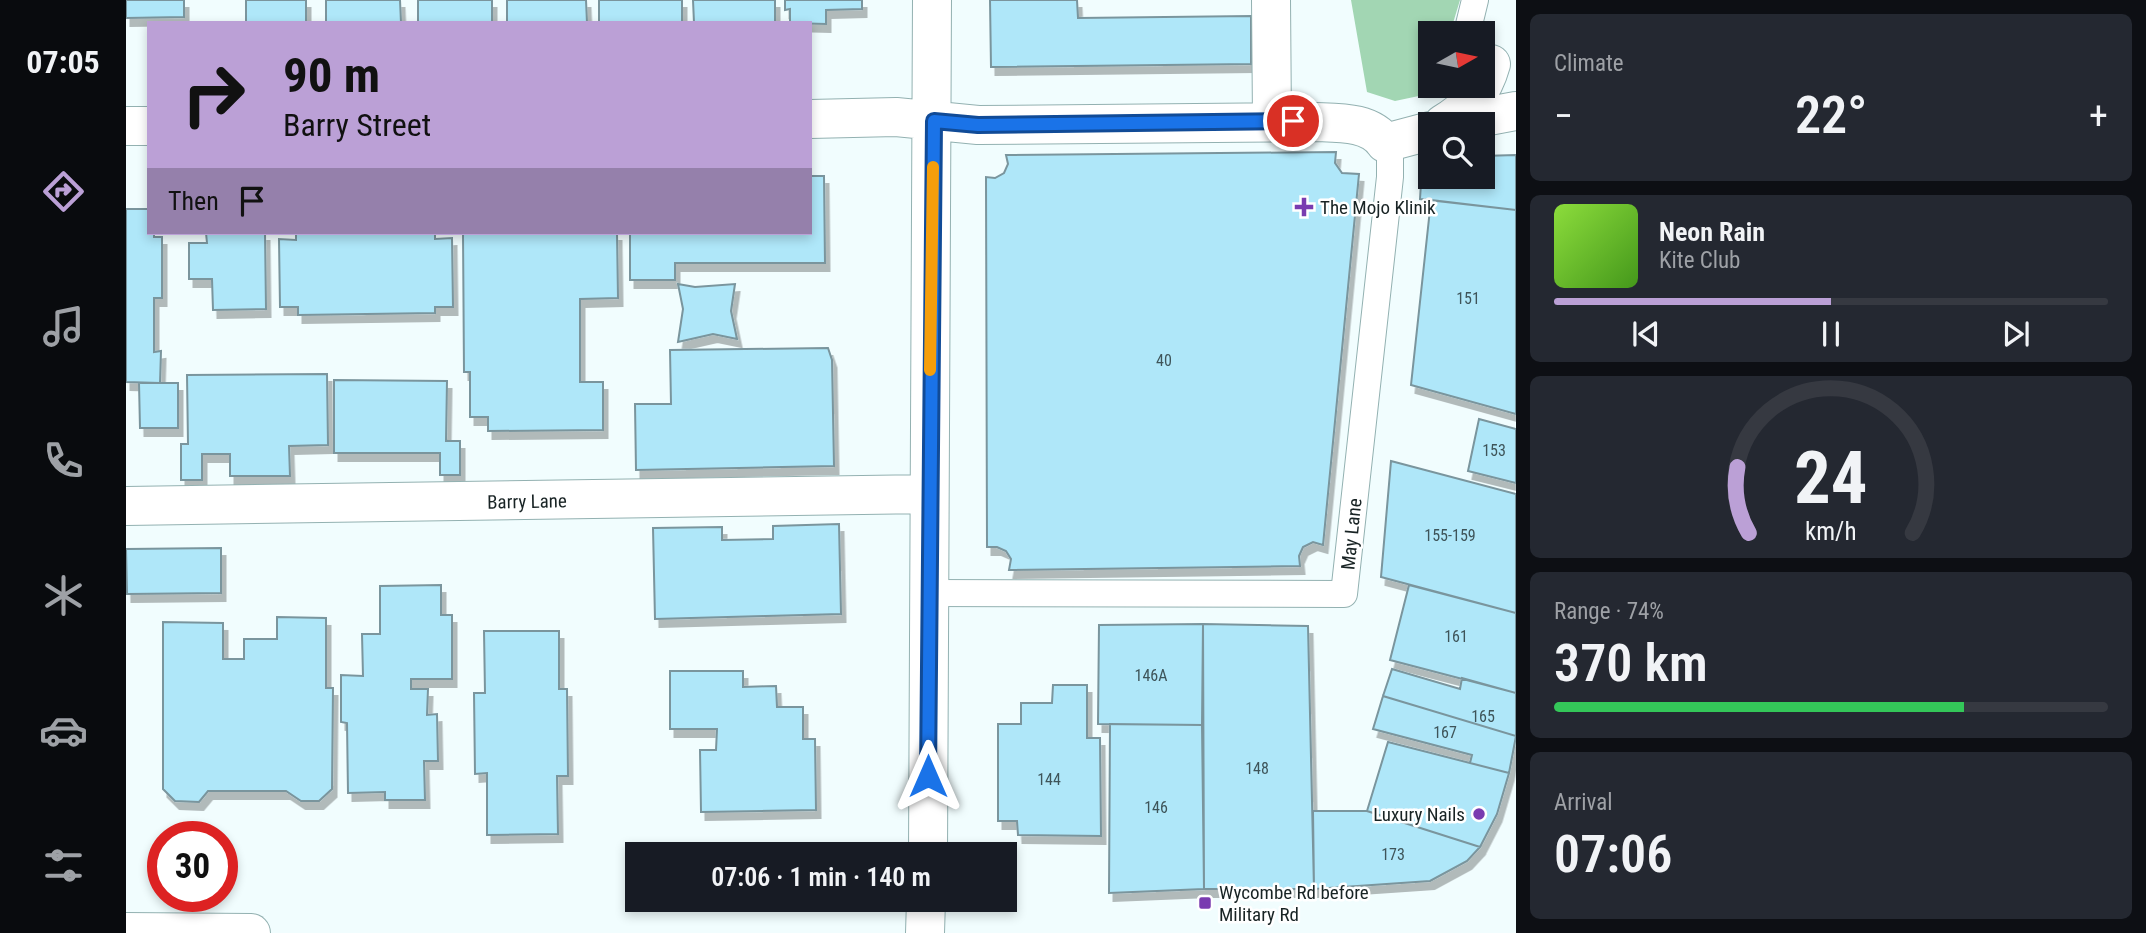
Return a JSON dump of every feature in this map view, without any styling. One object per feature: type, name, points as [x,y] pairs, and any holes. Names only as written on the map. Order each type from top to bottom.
[{"type":"street","points":[[928,842],[927,593],[934,121],[932,0]]},
{"type":"street","points":[[1271,0],[1272,121]]},
{"type":"street","points":[[1461,112],[1476,98]]},
{"type":"street","points":[[1495,115],[1516,111]]},
{"type":"street","points":[[812,119],[896,117],[978,125],[1272,121],[1356,125],[1371,130],[1385,143],[1418,134]]},
{"type":"street","points":[[126,126],[147,126]]},
{"type":"street","name":"Barry Lane","points":[[126,506],[929,494]]},
{"type":"street","points":[[925,933],[926,912]]},
{"type":"street","points":[[126,932],[251,933]]},
{"type":"lane","points":[[1470,21],[1475,0]]},
{"type":"lane","name":"May Lane","points":[[927,593],[1344,594],[1390,177],[1390,157],[1385,143]]},
{"type":"green space","points":[[1351,0],[1460,0],[1454,21],[1418,21],[1418,96],[1395,101],[1367,92]]},
{"type":"building","points":[[126,0],[184,0],[184,17],[126,18]]},
{"type":"building","points":[[246,0],[306,0],[306,21],[246,21]]},
{"type":"building","points":[[326,0],[400,0],[401,21],[326,21]]},
{"type":"building","points":[[418,0],[492,0],[492,21],[418,21]]},
{"type":"building","points":[[507,0],[586,0],[587,21],[507,21]]},
{"type":"building","points":[[599,0],[682,0],[682,21],[599,21]]},
{"type":"building","points":[[693,0],[775,0],[775,21],[694,21]]},
{"type":"building","points":[[785,0],[862,0],[862,9],[826,10],[826,24],[790,21],[790,9],[785,10]]},
{"type":"building","points":[[990,0],[1077,0],[1078,18],[1251,16],[1251,64],[991,67]]},
{"type":"building","points":[[1336,152],[1335,163],[1342,173],[1359,174],[1323,545],[1313,542],[1303,547],[1299,556],[1300,566],[1009,570],[1011,559],[1006,551],[987,547],[986,177],[995,178],[1004,173],[1008,164],[1006,155]]},
{"type":"building","points":[[1516,155],[1516,210],[1420,199],[1421,189],[1495,189],[1495,156]]},
{"type":"building","points":[[812,176],[824,176],[825,263],[675,263],[675,280],[630,280],[630,235],[812,235]]},
{"type":"building","points":[[1431,200],[1516,210],[1516,414],[1411,385]]},
{"type":"building","points":[[126,209],[147,209],[147,235],[162,237],[162,298],[154,298],[154,352],[161,351],[160,383],[126,382]]},
{"type":"building","points":[[206,235],[265,235],[266,309],[213,310],[212,279],[189,279],[189,243],[207,243]]},
{"type":"building","points":[[296,235],[435,235],[435,239],[452,238],[453,307],[435,307],[435,313],[298,315],[298,307],[280,307],[279,239],[296,240]]},
{"type":"building","points":[[463,235],[617,235],[618,298],[580,299],[580,382],[603,382],[603,430],[488,431],[488,417],[470,417],[470,372],[464,372]]},
{"type":"building","points":[[678,284],[695,287],[735,284],[731,311],[737,339],[713,334],[678,342],[683,309]]},
{"type":"building","points":[[828,348],[832,360],[834,466],[636,470],[635,404],[671,404],[670,350]]},
{"type":"building","points":[[327,374],[328,445],[289,446],[290,476],[230,476],[230,454],[202,454],[202,480],[181,480],[181,444],[188,444],[187,375]]},
{"type":"building","points":[[334,380],[447,381],[446,441],[460,441],[460,475],[440,475],[440,453],[334,453]]},
{"type":"building","points":[[139,383],[178,383],[178,428],[140,428]]},
{"type":"building","points":[[1479,419],[1516,429],[1516,483],[1468,471]]},
{"type":"building","points":[[1391,461],[1516,494],[1516,613],[1381,577]]},
{"type":"building","points":[[839,524],[841,614],[655,619],[653,528],[722,527],[722,540],[773,539],[773,526]]},
{"type":"building","points":[[221,548],[221,593],[127,594],[126,549]]},
{"type":"building","points":[[441,585],[441,615],[452,615],[452,679],[411,679],[411,689],[428,689],[427,715],[437,714],[438,761],[424,761],[425,800],[385,800],[385,792],[348,793],[347,723],[341,722],[341,675],[363,676],[362,634],[380,634],[380,586]]},
{"type":"building","points":[[1409,585],[1516,613],[1516,693],[1390,660]]},
{"type":"building","points":[[277,617],[326,618],[326,688],[333,688],[332,789],[319,801],[301,801],[286,791],[208,791],[199,802],[175,801],[163,789],[163,622],[223,623],[223,659],[244,659],[244,639],[277,639]]},
{"type":"building","points":[[1203,624],[1202,725],[1098,724],[1099,625]]},
{"type":"building","points":[[1203,624],[1308,626],[1314,889],[1204,889]]},
{"type":"building","points":[[484,631],[559,631],[559,689],[567,689],[568,776],[557,776],[558,834],[487,835],[487,773],[475,774],[474,693],[485,693]]},
{"type":"building","points":[[1392,669],[1460,689],[1462,678],[1516,693],[1516,736],[1383,696]]},
{"type":"building","points":[[670,671],[743,671],[743,687],[776,686],[777,707],[803,707],[803,739],[815,739],[816,810],[701,812],[700,750],[716,750],[717,729],[670,729]]},
{"type":"building","points":[[1053,685],[1087,685],[1087,738],[1100,738],[1101,836],[1018,835],[1017,821],[998,821],[998,724],[1021,724],[1021,703],[1052,703]]},
{"type":"building","points":[[1383,696],[1516,736],[1509,773],[1470,763],[1472,755],[1373,729]]},
{"type":"building","points":[[1110,724],[1202,725],[1204,889],[1109,893]]},
{"type":"building","points":[[1388,742],[1509,773],[1497,814],[1480,847],[1367,811]]},
{"type":"building","points":[[1313,811],[1367,811],[1480,847],[1467,861],[1430,881],[1314,889]]},
{"type":"slow traffic","points":[[930,370],[933,167]]},
{"type":"place","name":"The Mojo Klinik","points":[[1304,207]]},
{"type":"place","name":"Luxury Nails","points":[[1479,814]]},
{"type":"place","name":"Wycombe Rd before Military Rd","points":[[1205,903]]},
{"type":"route","points":[[928,776],[927,593],[934,121],[978,125],[1293,121]]}]
